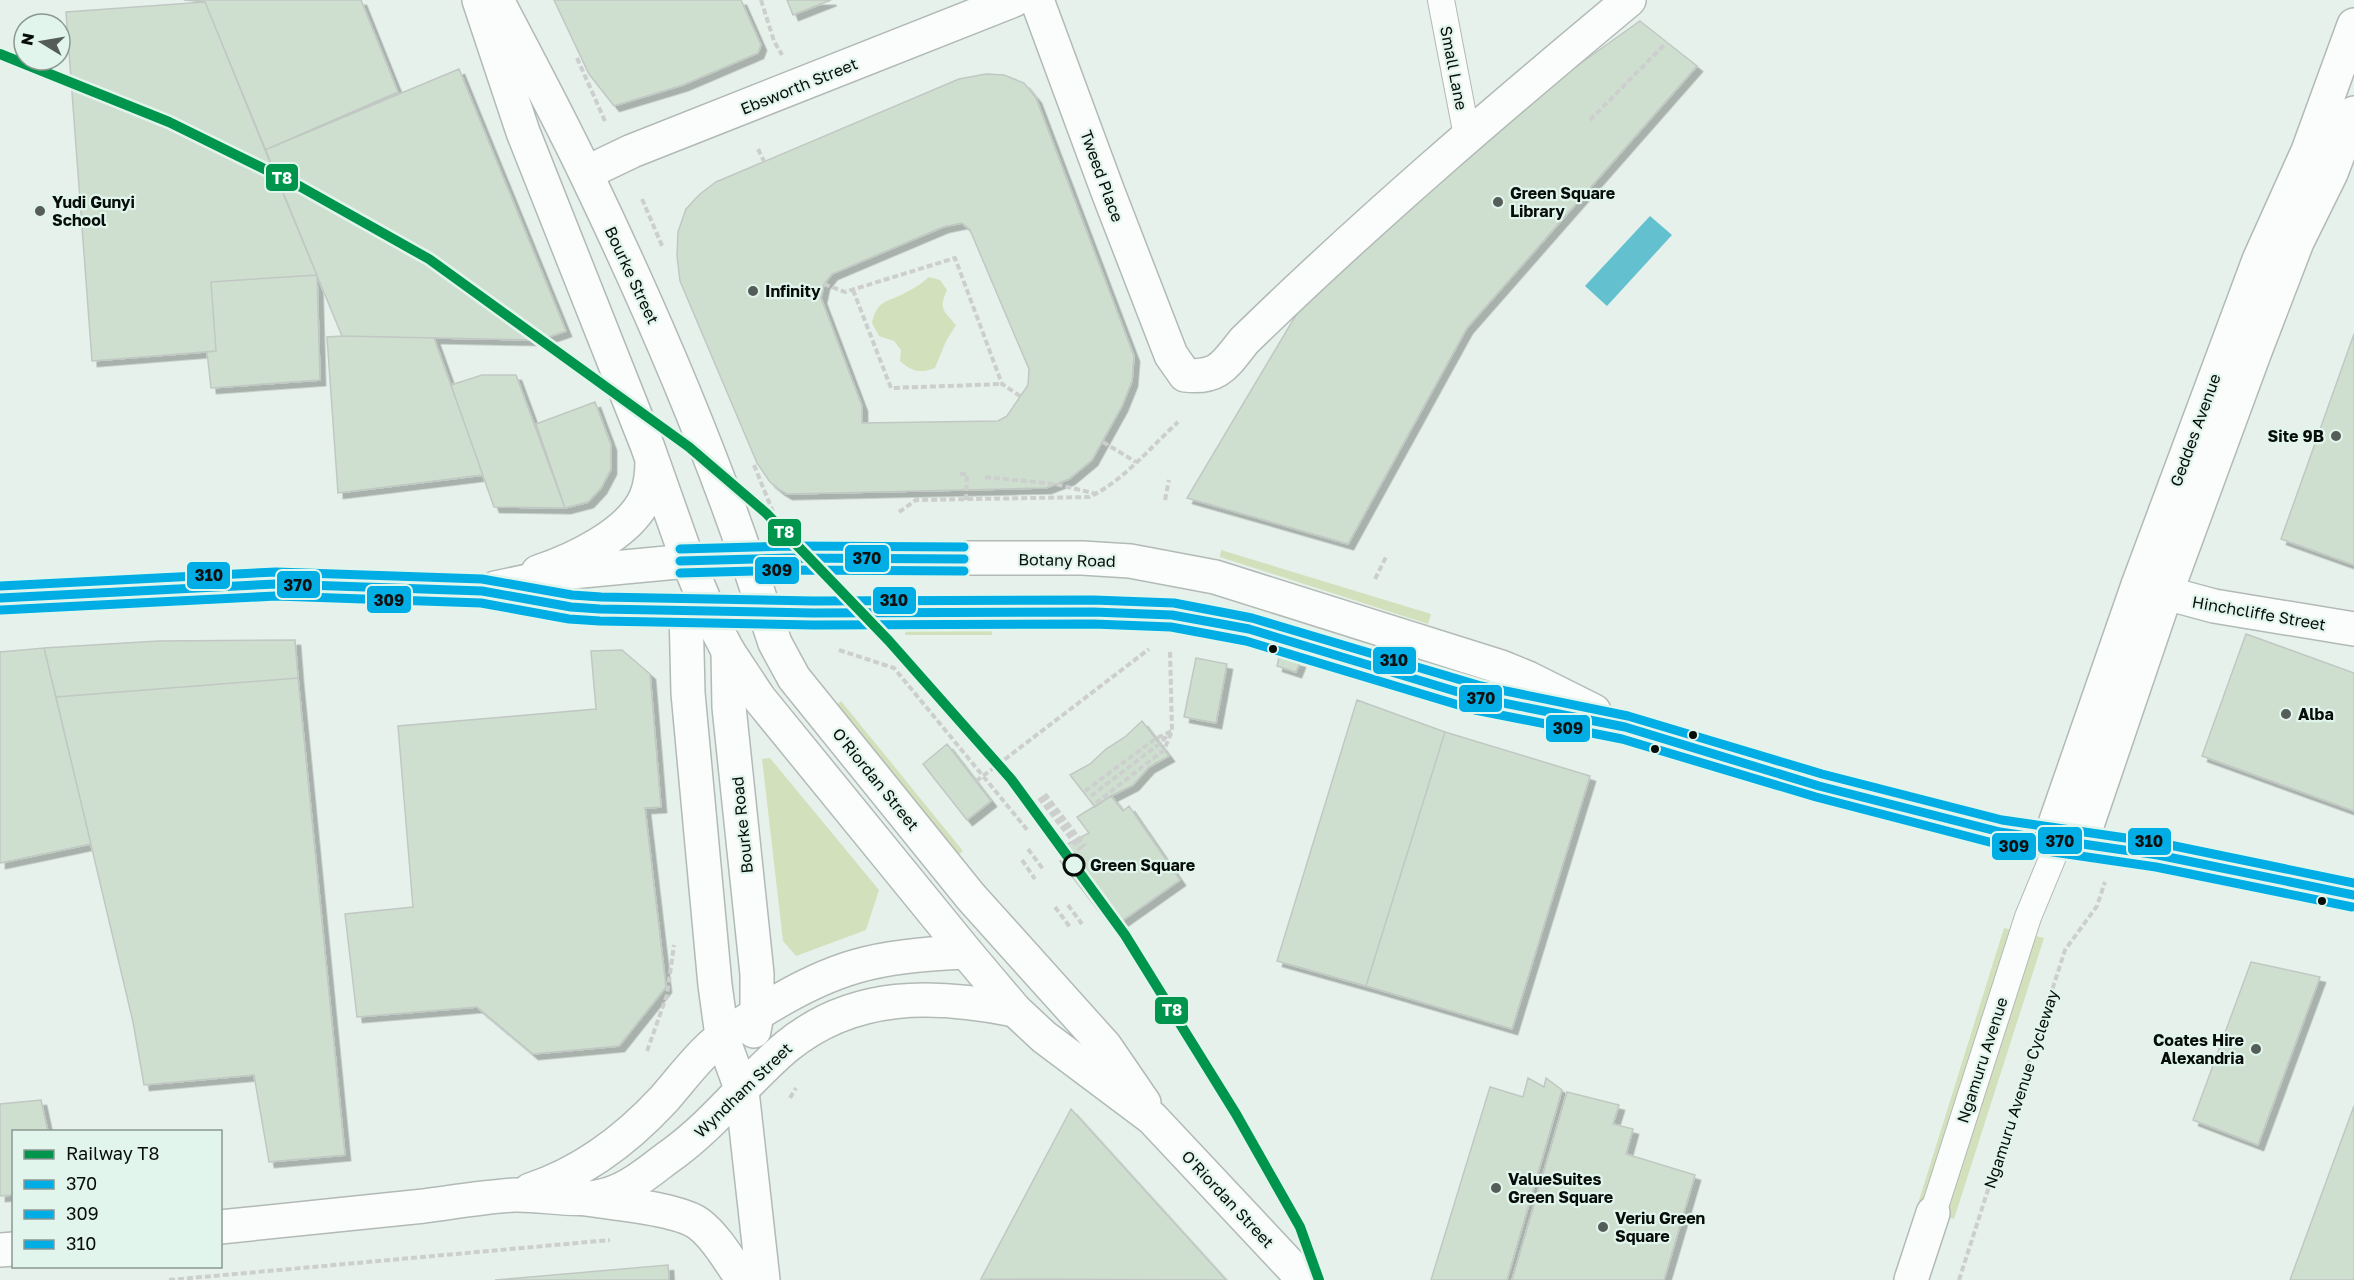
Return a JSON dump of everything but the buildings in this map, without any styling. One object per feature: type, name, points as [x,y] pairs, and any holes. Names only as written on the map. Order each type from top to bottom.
[{"type":"main road","points":[[479,0],[523,132],[652,460],[688,561]]},
{"type":"main road","name":"Bourke Street","points":[[497,0],[586,173],[686,397],[724,491],[747,559]]},
{"type":"main road","name":"Ebsworth Street","points":[[586,173],[632,151],[1014,0]]},
{"type":"main road","name":"Tweed Place","points":[[1037,0],[1169,351],[1185,375],[1204,376],[1219,370],[1244,341],[1333,255],[1467,136]]},
{"type":"main road","points":[[1467,136],[1629,0]]},
{"type":"main road","name":"Geddes Avenue","points":[[2063,842],[2142,575],[2259,260],[2308,151],[2354,25]]},
{"type":"main road","name":"Geddes Avenue","points":[[2063,842],[2166,593],[2297,242],[2331,173],[2354,113]]},
{"type":"main road","points":[[482,591],[566,561],[614,533],[638,511],[645,498],[652,476],[652,460]]},
{"type":"main road","name":"Botany Road","points":[[482,591],[564,573],[688,561],[1082,558],[1130,561],[1181,569],[1245,586],[1501,667],[1528,678],[1625,727]]},
{"type":"main road","name":"O'Riordan Street","points":[[747,559],[723,611],[782,657],[805,692],[971,897],[1115,1059],[1152,1118]]},
{"type":"main road","name":"Bourke Road","points":[[688,561],[723,611],[728,651],[729,706],[755,950],[758,1014],[742,1091]]},
{"type":"main road","name":"Botany Road","points":[[0,598],[276,584],[482,591],[572,607],[723,611],[1082,612],[1172,615],[1249,629],[1478,698],[1625,727],[1879,802],[2000,832],[2158,855],[2354,895]]},
{"type":"main road","name":"Hinchcliffe Street","points":[[2166,593],[2214,606],[2354,629]]},
{"type":"main road","name":"Bourke Road","points":[[723,611],[688,693],[715,985],[722,1036],[742,1091],[763,1280]]},
{"type":"main road","name":"O'Riordan Street","points":[[728,651],[783,729],[1016,1010],[1066,1054],[1152,1118],[1304,1280]]},
{"type":"main road","name":"O'Riordan Street","points":[[966,952],[979,952],[1010,959],[1023,964],[1042,978]]},
{"type":"main road","name":"Wyndham Street","points":[[514,1195],[571,1174],[607,1150],[648,1115],[722,1036],[799,988],[852,966],[917,954],[966,952]]},
{"type":"main road","name":"Wyndham Street","points":[[222,1227],[514,1195],[579,1198],[605,1196],[629,1185],[691,1139],[785,1047],[829,1020],[862,1007],[886,1001],[914,999],[954,1000],[1016,1010]]},
{"type":"main road","points":[[579,1198],[671,1214],[693,1221],[704,1229],[743,1280]]},
{"type":"main road","name":"Ngamuru Avenue","points":[[1911,1280],[1933,1213]]},
{"type":"street","name":"Small Lane","points":[[1441,0],[1467,136]]},
{"type":"street","name":"Ngamuru Avenue","points":[[1933,1213],[2028,917],[2063,842]]},
{"type":"path","points":[[761,0],[774,41]]},
{"type":"path","points":[[1590,120],[1667,42]]},
{"type":"path","points":[[577,58],[606,121]]},
{"type":"path","points":[[758,149],[765,161]]},
{"type":"path","points":[[824,284],[845,292],[956,258],[1002,384]]},
{"type":"path","points":[[853,290],[891,388],[1002,384],[1020,396]]},
{"type":"path","points":[[899,512],[916,500],[1089,497],[1097,494],[1136,462],[1178,422]]},
{"type":"path","points":[[1103,442],[1136,462]]},
{"type":"path","points":[[960,474],[967,474],[966,500]]},
{"type":"path","points":[[986,477],[1055,484],[1097,494]]},
{"type":"path","points":[[1165,500],[1169,480]]},
{"type":"path","points":[[1375,579],[1386,557]]},
{"type":"path","points":[[976,781],[1156,644]]},
{"type":"path","points":[[1096,803],[1164,750],[1172,731],[1169,645]]},
{"type":"path","points":[[831,647],[894,668],[1029,832]]},
{"type":"path","points":[[1085,791],[1155,739],[1172,731]]},
{"type":"path","points":[[1091,796],[1159,744],[1172,731]]},
{"type":"path","points":[[1042,796],[1083,848]]},
{"type":"path","points":[[1028,849],[1043,869]]},
{"type":"path","points":[[1022,860],[1035,879]]},
{"type":"path","points":[[1068,905],[1082,924]]},
{"type":"path","name":"Ngamuru Avenue Cycleway","points":[[1959,1280],[2065,951],[2097,906]]},
{"type":"path","points":[[1055,908],[1070,927]]},
{"type":"path","points":[[790,1098],[800,1083]]},
{"type":"path","points":[[169,1280],[618,1239]]},
{"type":"green space","points":[[929,277],[940,280],[947,290],[943,306],[956,325],[946,341],[935,368],[920,371],[900,361],[901,350],[894,341],[879,336],[872,323],[876,311],[882,304],[912,289]]},
{"type":"green space","points":[[1221,550],[1431,614],[1428,624],[1220,557]]},
{"type":"green space","points":[[991,627],[992,635],[905,635],[906,628]]},
{"type":"green space","points":[[841,701],[963,851],[958,855],[836,706]]},
{"type":"green space","points":[[770,758],[879,890],[866,930],[796,956],[783,941],[762,759]]},
{"type":"green space","points":[[2004,928],[2044,938],[1954,1219],[1917,1207]]},
{"type":"water","points":[[1650,216],[1672,235],[1607,306],[1585,286]]},
{"type":"rail line","name":"T8","points":[[0,54],[169,122],[301,187],[429,259],[689,447],[766,513],[889,641],[1011,779],[1125,935],[1236,1114],[1300,1227],[1319,1280]]},
{"type":"transit line","name":"310","points":[[680,549],[790,546],[964,547]]},
{"type":"transit line","name":"370","points":[[680,561],[790,558],[964,559]]},
{"type":"transit line","name":"309","points":[[680,573],[790,570],[964,571]]},
{"type":"transit line","name":"310","points":[[0,586],[276,572],[482,579],[572,595],[601,597],[813,601],[1093,600],[1174,603],[1252,618],[1481,686],[1628,716],[1822,774],[2002,820],[2160,843],[2354,883]]},
{"type":"transit line","name":"370","points":[[0,598],[276,584],[482,591],[571,607],[600,609],[813,613],[1093,612],[1172,615],[1249,629],[1478,698],[1625,727],[1819,786],[2000,832],[2158,855],[2354,895]]},
{"type":"transit line","name":"309","points":[[1,610],[276,596],[481,603],[569,619],[600,621],[813,625],[1093,624],[1171,627],[1246,641],[1475,710],[1622,739],[1816,797],[1997,844],[2156,867],[2352,907]]},
{"type":"place","name":"Green Square Library","points":[[1498,202]]},
{"type":"place","name":"Yudi Gunyi School","points":[[40,211]]},
{"type":"place","name":"Infinity","points":[[753,291]]},
{"type":"place","name":"Site 9B","points":[[2336,436]]},
{"type":"place","name":"Alba","points":[[2286,714]]},
{"type":"place","name":"Green Square","points":[[1074,865]]},
{"type":"place","name":"Coates Hire Alexandria","points":[[2256,1049]]},
{"type":"place","name":"ValueSuites Green Square","points":[[1496,1188]]},
{"type":"place","name":"Veriu Green Square","points":[[1603,1227]]}]
